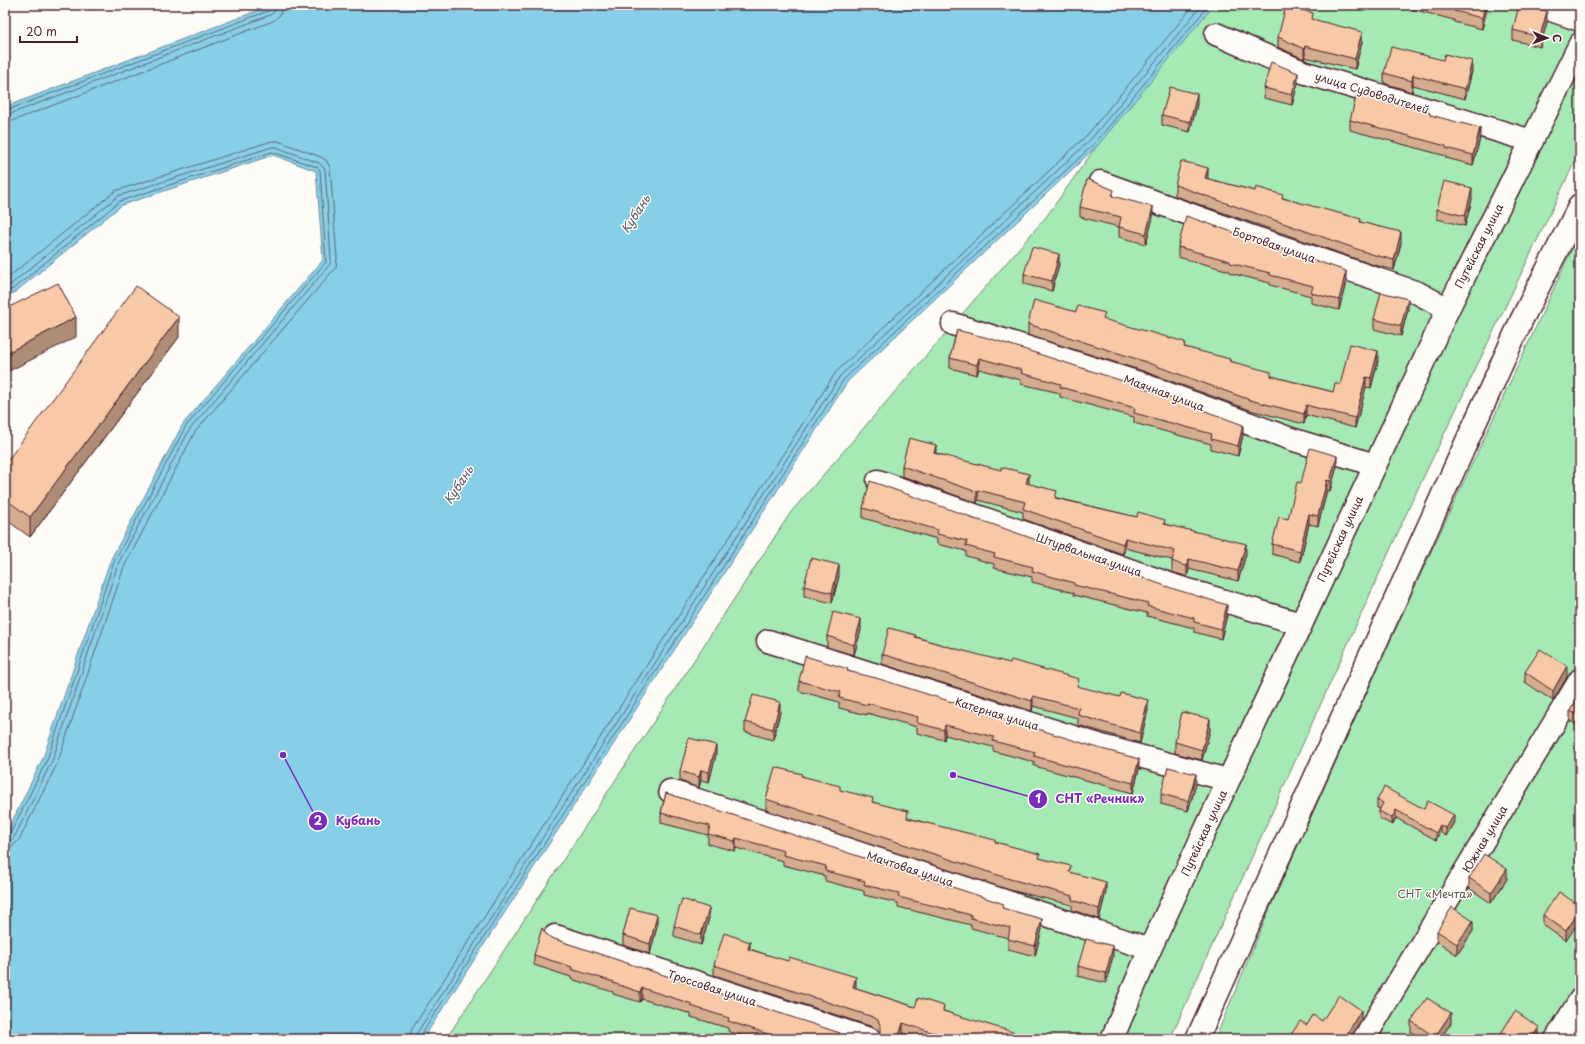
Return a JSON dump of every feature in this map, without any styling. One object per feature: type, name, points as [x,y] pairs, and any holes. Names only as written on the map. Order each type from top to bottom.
[{"type":"street","points":[[1537,5],[1580,20]]},
{"type":"street","name":"улица Судоводителей","points":[[1216,34],[1303,72],[1532,141]]},
{"type":"street","name":"Путейская улица","points":[[1112,1039],[1150,949],[1448,309],[1580,44]]},
{"type":"street","name":"Бортовая улица","points":[[1100,182],[1247,236],[1418,293],[1448,309]]},
{"type":"street","points":[[1197,1039],[1522,319],[1580,205]]},
{"type":"street","name":"Маячная улица","points":[[953,324],[1138,383],[1291,439],[1375,466]]},
{"type":"street","name":"Штурвальная улица","points":[[878,481],[1178,587],[1301,624]]},
{"type":"street","name":"Катерная улица","points":[[768,641],[1102,746],[1228,780]]},
{"type":"street","name":"Южная улица","points":[[1364,1039],[1580,680]]},
{"type":"street","name":"Мачтовая улица","points":[[670,791],[1150,949]]},
{"type":"street","name":"Троссовая улица","points":[[555,936],[869,1039]]},
{"type":"street","points":[[1556,1039],[1580,1000]]},
{"type":"green space","points":[[1197,5],[1580,5],[1580,151],[1413,499],[1170,1039],[446,1039],[791,512],[1046,217]]},
{"type":"green space","name":"СНТ «Мечта»","points":[[1580,232],[1580,1039],[1215,1039],[1273,901],[1411,595]]},
{"type":"water","points":[[272,5],[1214,5],[1098,145],[848,381],[423,1039],[5,1039],[5,836],[43,758],[110,561],[183,424],[323,260],[316,171],[273,155],[122,205],[14,293],[5,296],[5,107]]},
{"type":"building","points":[[1436,5],[1485,5],[1482,18]]},
{"type":"building","points":[[1519,5],[1526,5],[1547,11],[1540,37],[1513,30]]},
{"type":"building","points":[[1286,6],[1313,13],[1312,19],[1362,32],[1355,59],[1305,46],[1304,49],[1278,37]]},
{"type":"building","points":[[1391,47],[1443,60],[1445,54],[1472,61],[1465,89],[1413,75],[1412,81],[1384,73]]},
{"type":"building","points":[[1271,62],[1298,73],[1292,95],[1264,88]]},
{"type":"building","points":[[1170,87],[1197,94],[1190,122],[1162,115]]},
{"type":"building","points":[[1357,93],[1480,128],[1473,155],[1446,148],[1446,146],[1350,120]]},
{"type":"building","points":[[1181,161],[1208,168],[1205,178],[1255,191],[1256,187],[1283,195],[1282,198],[1361,219],[1360,222],[1401,232],[1394,260],[1371,254],[1175,185]]},
{"type":"building","points":[[1087,179],[1114,190],[1112,196],[1153,207],[1146,234],[1119,227],[1121,217],[1080,207]]},
{"type":"building","points":[[1444,181],[1472,188],[1465,216],[1437,209]]},
{"type":"building","points":[[1186,216],[1346,271],[1339,300],[1311,293],[1313,286],[1270,275],[1270,273],[1230,263],[1230,261],[1178,247]]},
{"type":"building","points":[[1032,247],[1059,254],[1052,281],[1024,274]]},
{"type":"building","points":[[58,283],[76,317],[5,354],[5,309]]},
{"type":"building","points":[[136,286],[179,317],[30,517],[5,499],[5,464]]},
{"type":"building","points":[[1381,292],[1408,299],[1401,326],[1374,319]]},
{"type":"building","points":[[1034,300],[1076,312],[1078,306],[1105,313],[1103,319],[1185,342],[1184,347],[1271,372],[1271,376],[1333,392],[1335,383],[1340,385],[1350,344],[1378,351],[1371,378],[1366,377],[1355,418],[1306,405],[1304,414],[1250,400],[1143,361],[1028,324]]},
{"type":"building","points":[[957,330],[992,339],[1135,385],[1243,425],[1238,446],[1211,439],[1212,434],[1134,413],[1135,408],[1060,387],[1061,384],[1021,373],[1022,370],[979,358],[977,365],[950,358]]},
{"type":"building","points":[[909,438],[936,445],[934,453],[1001,470],[1001,467],[1029,474],[1026,483],[1057,491],[1055,498],[1137,517],[1138,512],[1165,520],[1164,524],[1246,544],[1238,571],[1189,559],[1187,566],[1182,565],[1172,561],[1175,551],[1125,538],[1123,544],[1023,509],[1025,502],[978,490],[977,492],[902,466]]},
{"type":"building","points":[[1310,448],[1337,456],[1330,481],[1327,480],[1318,516],[1309,514],[1300,551],[1272,544],[1279,517],[1288,519],[1297,482],[1301,483]]},
{"type":"building","points":[[870,481],[971,517],[970,518],[986,522],[1174,589],[1227,605],[1221,629],[1194,622],[1194,618],[1147,606],[1148,603],[1074,585],[1074,583],[1032,571],[1033,567],[994,557],[995,554],[966,546],[967,541],[937,534],[938,530],[863,508]]},
{"type":"building","points":[[811,558],[839,565],[832,593],[804,586]]},
{"type":"building","points":[[833,612],[861,619],[854,645],[827,636]]},
{"type":"building","points":[[889,628],[916,635],[915,637],[953,648],[1010,663],[1011,660],[1079,679],[1077,686],[1120,697],[1121,693],[1148,700],[1140,733],[1078,715],[1079,708],[1033,696],[1032,701],[882,654]]},
{"type":"building","points":[[1540,649],[1567,666],[1553,691],[1525,672]]},
{"type":"building","points":[[805,656],[848,669],[847,671],[876,678],[1098,748],[1139,759],[1133,783],[1034,756],[1035,752],[993,741],[994,737],[945,725],[944,730],[917,723],[918,717],[867,703],[867,705],[839,698],[841,692],[799,681]]},
{"type":"building","points":[[1580,694],[1580,716],[1570,711]]},
{"type":"building","points":[[753,695],[780,702],[773,729],[745,722]]},
{"type":"building","points":[[1182,712],[1210,719],[1202,750],[1175,742]]},
{"type":"building","points":[[689,738],[716,745],[709,772],[701,770],[699,777],[680,771]]},
{"type":"building","points":[[775,767],[802,774],[801,776],[840,786],[840,790],[873,798],[872,802],[908,811],[907,818],[995,840],[995,842],[1040,854],[1039,858],[1071,866],[1069,872],[1106,882],[1099,909],[1072,900],[1073,896],[1010,879],[766,799]]},
{"type":"building","points":[[1168,767],[1196,774],[1188,801],[1161,794]]},
{"type":"building","points":[[1384,787],[1424,809],[1428,801],[1454,815],[1446,828],[1440,825],[1436,833],[1396,810],[1392,818],[1379,811],[1383,803],[1377,800]]},
{"type":"building","points":[[666,793],[1004,904],[1002,908],[1042,919],[1035,946],[1008,939],[1010,928],[971,918],[971,915],[898,897],[899,893],[864,885],[865,881],[825,871],[826,866],[783,855],[784,851],[736,838],[735,841],[708,834],[710,826],[661,813]]},
{"type":"building","points":[[1484,854],[1507,869],[1491,893],[1469,878]]},
{"type":"building","points":[[1559,892],[1580,906],[1580,910],[1566,931],[1543,915]]},
{"type":"building","points":[[682,899],[709,908],[701,935],[674,926]]},
{"type":"building","points":[[1452,907],[1473,921],[1457,944],[1437,931]]},
{"type":"building","points":[[630,908],[657,915],[650,944],[623,935]]},
{"type":"building","points":[[542,928],[551,938],[840,1033],[838,1039],[783,1039],[728,1021],[729,1018],[691,1006],[692,1004],[642,988],[640,992],[613,983],[614,982],[571,969],[572,967],[534,955]]},
{"type":"building","points":[[724,933],[750,942],[748,949],[788,961],[789,957],[856,977],[853,987],[915,1007],[918,998],[944,1006],[943,1011],[1016,1033],[1015,1037],[1022,1039],[942,1039],[943,1036],[903,1023],[898,1039],[875,1039],[881,1033],[881,1027],[878,1020],[873,1017],[714,965]]},
{"type":"building","points":[[1086,939],[1113,946],[1106,973],[1078,966]]},
{"type":"building","points":[[1339,995],[1361,1010],[1344,1039],[1289,1038],[1300,1021],[1307,1025],[1313,1015],[1322,1021]]},
{"type":"building","points":[[1427,998],[1451,1013],[1435,1037],[1411,1021]]},
{"type":"building","points":[[1515,1011],[1539,1027],[1531,1039],[1506,1039],[1500,1035]]},
{"type":"place","name":"Кубань","points":[[283,755]]},
{"type":"place","name":"СНТ «Речник»","points":[[953,775]]}]
